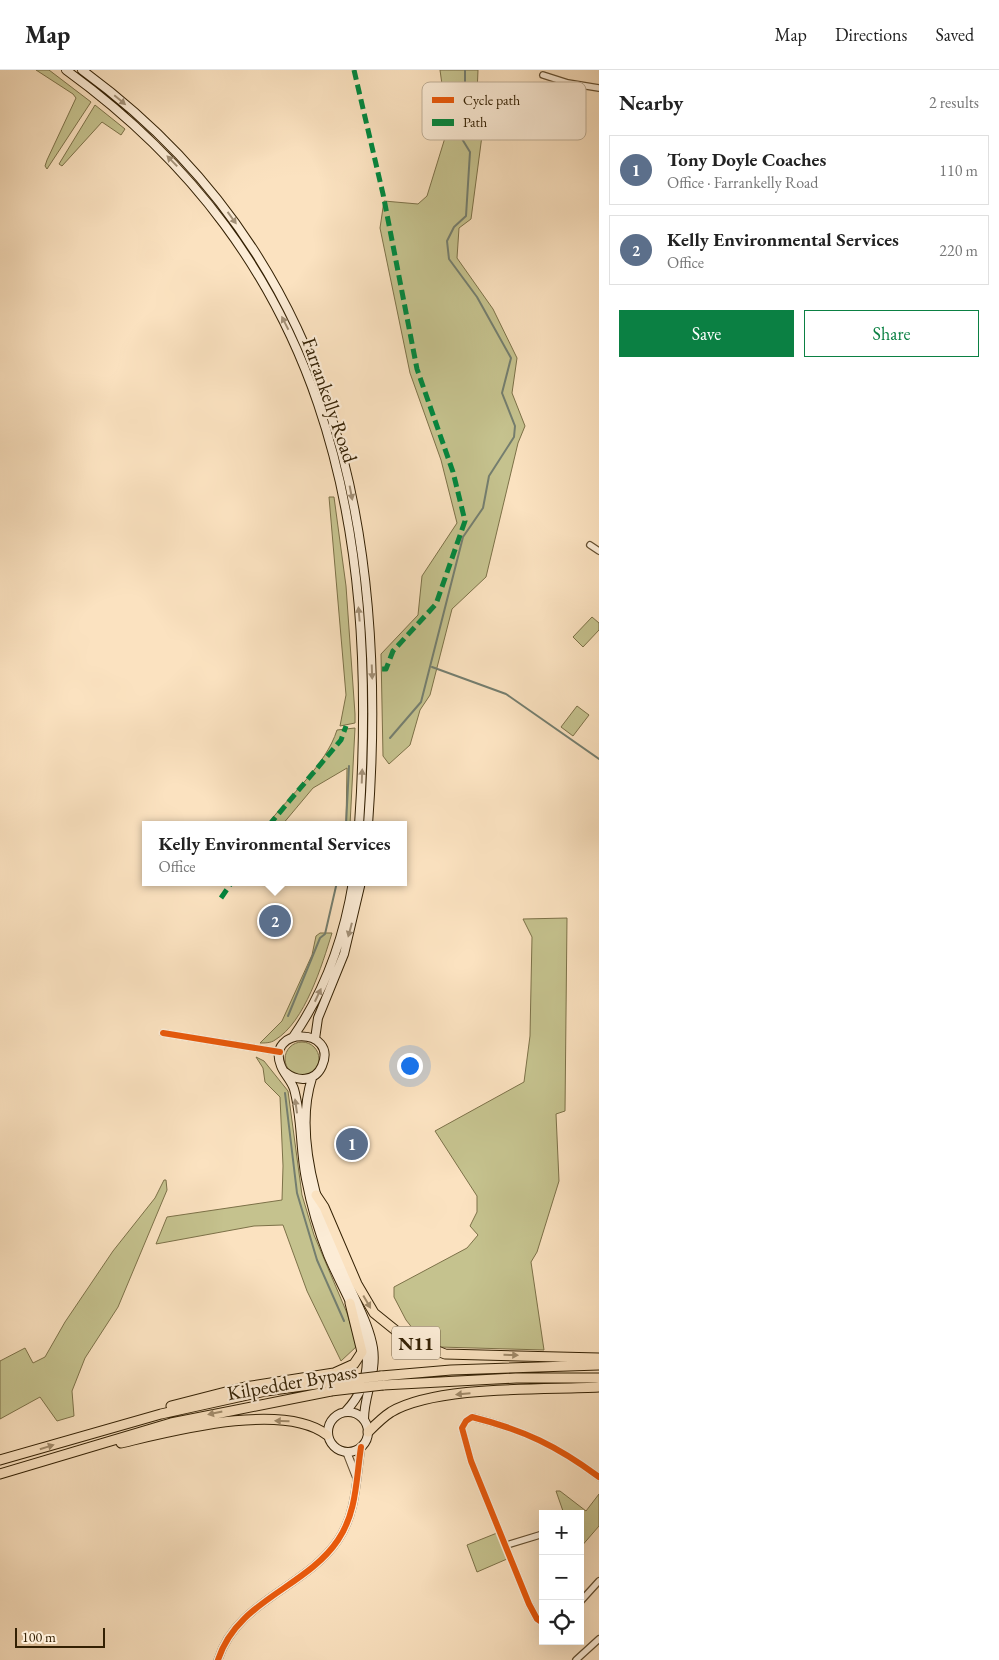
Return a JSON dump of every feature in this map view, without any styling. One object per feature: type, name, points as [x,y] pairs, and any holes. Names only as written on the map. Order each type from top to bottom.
[{"type":"highway","name":"N11","points":[[316,1195],[324,1208],[357,1284],[374,1313],[405,1338],[445,1354],[599,1358]]},
{"type":"highway","name":"N11","points":[[98,1431],[145,1412],[229,1391],[334,1374],[348,1369],[362,1352],[350,1303]]},
{"type":"highway","name":"Kilpedder Bypass","points":[[0,1460],[161,1414],[266,1391],[331,1387],[451,1370],[599,1365]]},
{"type":"highway","name":"Kilpedder Bypass","points":[[382,1381],[599,1378]]},
{"type":"highway","name":"Kilpedder Bypass","points":[[0,1474],[171,1423],[331,1387]]},
{"type":"highway","points":[[368,1432],[391,1412],[435,1397],[506,1391],[599,1387]]},
{"type":"highway","name":"N11","points":[[35,1464],[196,1425],[251,1421],[295,1421],[316,1427],[327,1435]]},
{"type":"main road","name":"Farrankelly Road","points":[[66,70],[138,127],[174,163],[214,209],[251,262],[273,300],[310,380],[340,477],[356,578],[364,704],[359,821]]},
{"type":"main road","name":"Farrankelly Road","points":[[82,70],[122,101],[162,138],[227,211],[256,253],[290,313],[325,393],[353,499],[368,611],[373,696],[368,821]]},
{"type":"main road","points":[[293,1037],[301,1035],[315,1039],[322,1049],[324,1061],[322,1068],[312,1078],[305,1104],[310,1160],[316,1195],[326,1231],[368,1328],[373,1349],[374,1366],[365,1401],[364,1419],[368,1432],[365,1443],[361,1447],[347,1453],[334,1448],[327,1435],[330,1422],[334,1417],[346,1412],[357,1400],[368,1355],[366,1342],[316,1223],[306,1178],[294,1088],[279,1059],[282,1046],[293,1037],[323,985],[338,942],[352,886]]},
{"type":"main road","points":[[315,1039],[318,1018],[344,954],[360,886]]},
{"type":"main road","points":[[285,1072],[297,1080],[312,1078]]},
{"type":"main road","points":[[346,1412],[359,1415],[364,1419]]},
{"type":"street","points":[[543,75],[565,82]]},
{"type":"street","points":[[586,86],[599,88]]},
{"type":"street","points":[[590,544],[599,551]]},
{"type":"street","points":[[163,1033],[280,1052]]},
{"type":"street","points":[[539,1620],[529,1604],[464,1439],[462,1428],[466,1421],[472,1417],[543,1440],[561,1450],[599,1477]]},
{"type":"street","points":[[218,1660],[227,1640],[244,1618],[260,1604],[322,1560],[339,1539],[352,1511],[358,1481],[361,1447]]},
{"type":"street","points":[[347,1453],[358,1481]]},
{"type":"street","points":[[507,1545],[539,1535]]},
{"type":"street","points":[[582,1600],[599,1581]]},
{"type":"street","points":[[576,1660],[599,1639]]},
{"type":"shaded area","points":[[36,70],[49,70],[91,102],[47,169],[45,166],[47,160],[76,98],[73,94]]},
{"type":"shaded area","points":[[440,70],[478,70],[478,82],[442,82]]},
{"type":"shaded area","points":[[95,105],[125,129],[121,135],[102,122],[62,166],[59,164]]},
{"type":"shaded area","points":[[444,140],[481,140],[471,219],[459,228],[457,258],[493,309],[517,358],[512,393],[525,426],[518,443],[486,577],[452,609],[430,695],[420,710],[410,745],[389,764],[383,756],[381,654],[418,615],[422,576],[457,523],[441,460],[410,373],[380,228],[384,201],[418,204],[427,196]]},
{"type":"shaded area","points":[[329,497],[334,497],[346,586],[355,714],[355,723],[340,726],[346,695]]},
{"type":"shaded area","points":[[592,617],[599,623],[599,630],[583,647],[573,637]]},
{"type":"shaded area","points":[[577,706],[589,715],[573,736],[561,727]]},
{"type":"shaded area","points":[[355,728],[350,821],[346,821],[347,768],[313,788],[285,821],[270,821],[325,756],[337,730]]},
{"type":"shaded area","points":[[567,918],[565,1111],[556,1114],[559,1181],[537,1252],[531,1262],[544,1350],[439,1347],[421,1339],[406,1320],[394,1297],[394,1287],[467,1248],[478,1235],[470,1226],[477,1212],[477,1196],[435,1131],[524,1082],[530,1036],[532,937],[523,919]]},
{"type":"shaded area","points":[[320,933],[332,933],[304,1007],[286,1032],[273,1041],[260,1043],[282,1021],[312,955],[316,936]]},
{"type":"shaded area","points":[[302,1042],[309,1043],[314,1047],[318,1052],[318,1066],[314,1071],[309,1075],[302,1076],[295,1075],[290,1071],[286,1066],[285,1059],[286,1052],[290,1047],[295,1043]]},
{"type":"shaded area","points":[[256,1057],[264,1061],[288,1091],[302,1195],[314,1235],[347,1313],[357,1346],[341,1361],[307,1291],[283,1225],[254,1226],[156,1244],[167,1217],[282,1200],[283,1166],[280,1097],[265,1082],[263,1068]]},
{"type":"shaded area","points":[[164,1180],[166,1180],[167,1190],[118,1307],[85,1358],[72,1391],[74,1416],[57,1421],[40,1397],[0,1419],[0,1361],[25,1348],[33,1363],[45,1357],[65,1322],[113,1251],[155,1198]]},
{"type":"shaded area","points":[[556,1491],[560,1491],[586,1511],[599,1494],[599,1526],[584,1543],[584,1510],[563,1510]]},
{"type":"shaded area","points":[[497,1533],[507,1559],[477,1572],[467,1545]]},
{"type":"waterway","points":[[465,70],[465,82]]},
{"type":"waterway","points":[[390,738],[421,702],[463,537],[483,508],[489,476],[514,437],[515,426],[502,393],[511,358],[477,297],[449,259],[447,241],[454,227],[466,216],[470,152],[463,140]]},
{"type":"waterway","points":[[432,667],[506,694],[599,759]]},
{"type":"waterway","points":[[346,821],[349,766]]},
{"type":"waterway","points":[[288,1016],[320,938],[325,934],[336,886]]},
{"type":"waterway","points":[[285,1093],[297,1193],[317,1260],[344,1321]]},
{"type":"marked path","points":[[354,70],[383,194],[417,369],[453,472],[465,521],[436,604],[393,651],[386,669],[379,669]]},
{"type":"marked path","points":[[272,821],[341,740],[346,726]]},
{"type":"marked path","points":[[221,898],[229,886]]},
{"type":"cycle path","points":[[163,1033],[280,1052]]},
{"type":"cycle path","points":[[539,1620],[529,1604],[471,1461],[462,1428],[466,1421],[472,1417],[508,1428],[539,1440],[569,1456],[599,1477]]},
{"type":"cycle path","points":[[218,1660],[227,1640],[240,1623],[256,1608],[308,1571],[338,1540],[349,1518],[352,1507],[361,1447]]},
{"type":"place","name":"Kelly Environmental Services","points":[[275,921]]},
{"type":"place","name":"Tony Doyle Coaches","points":[[352,1144]]}]
